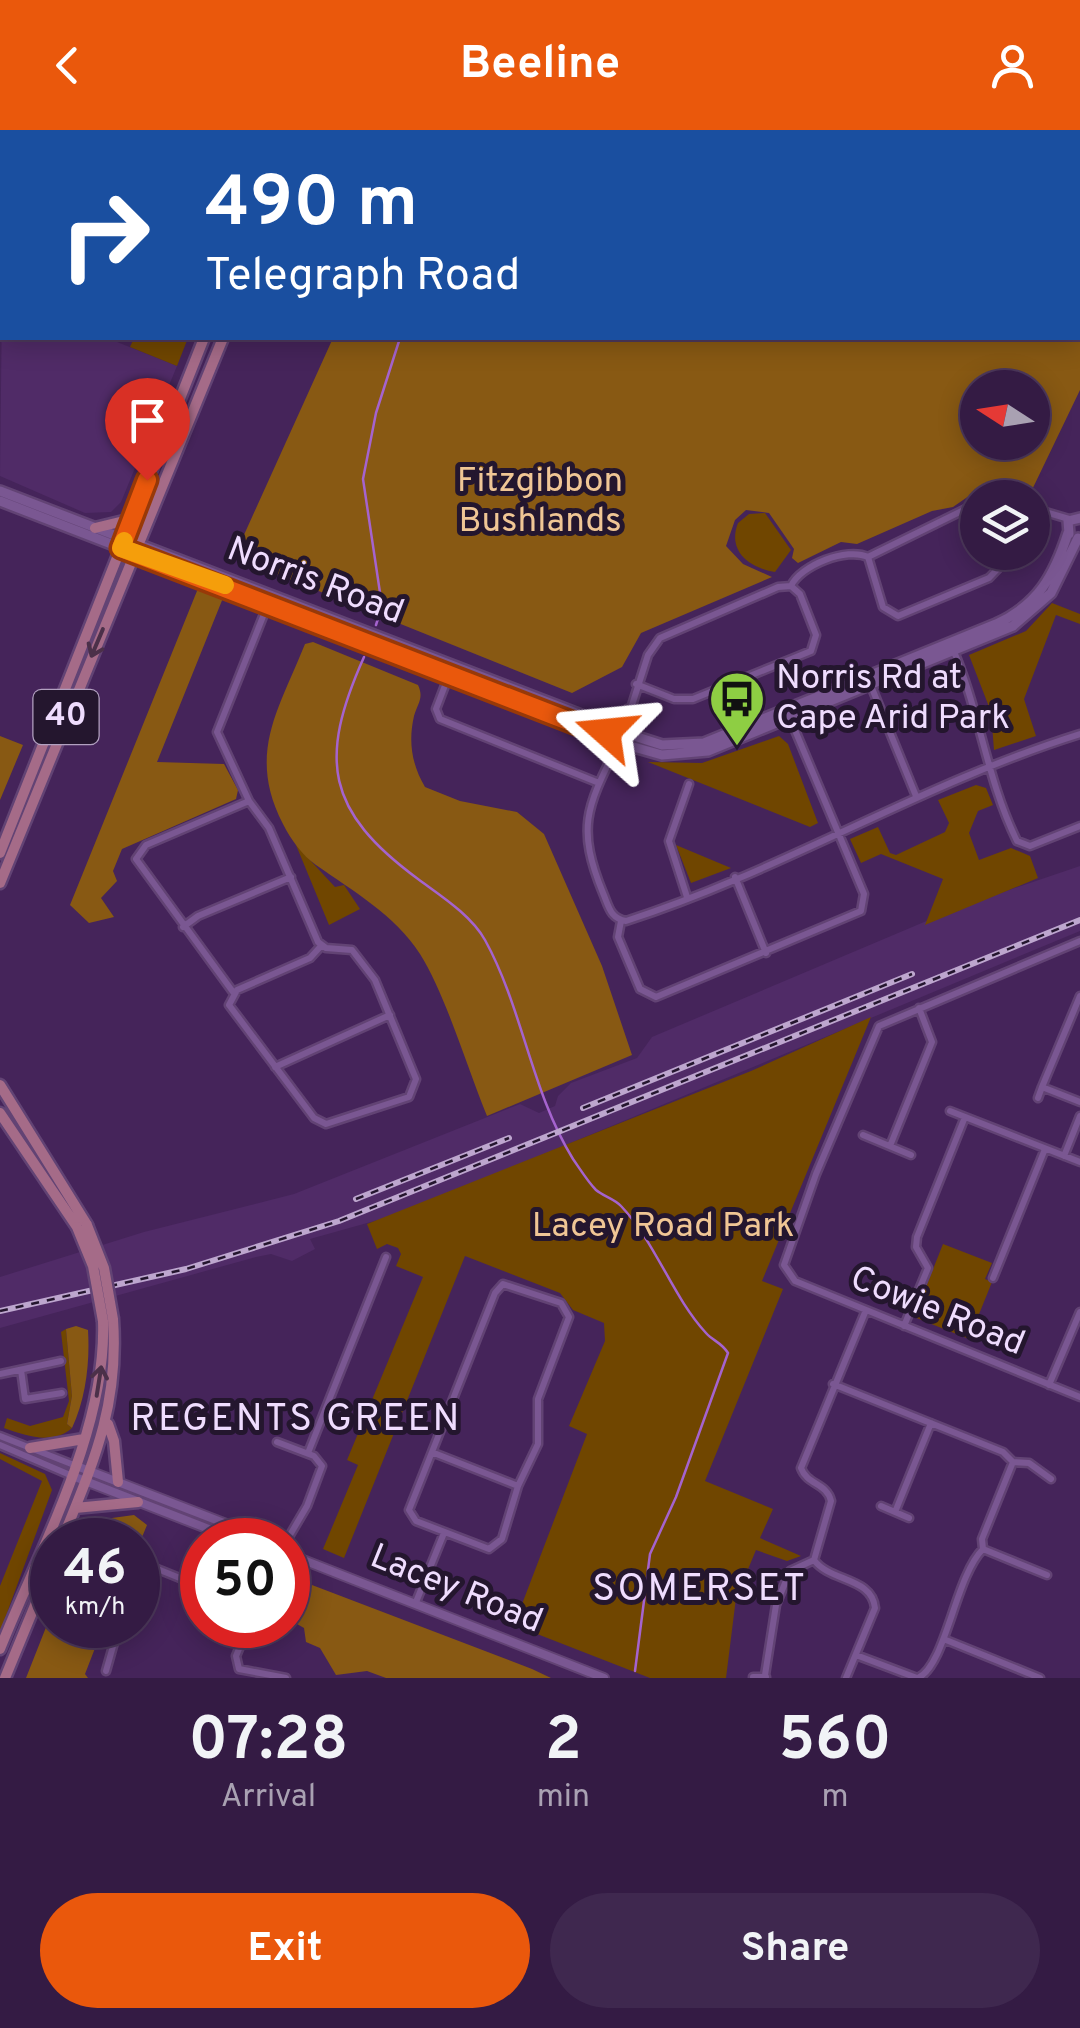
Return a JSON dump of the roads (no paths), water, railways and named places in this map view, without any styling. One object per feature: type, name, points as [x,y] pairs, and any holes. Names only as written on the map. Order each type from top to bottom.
[{"type":"main road","name":"40","points":[[0,853],[203,340]]},
{"type":"main road","name":"40","points":[[0,882],[222,340]]},
{"type":"main road","name":"Norris Road","points":[[0,491],[95,528],[123,544]]},
{"type":"main road","name":"Norris Road","points":[[0,502],[271,598],[617,735]]},
{"type":"main road","points":[[95,528],[132,518]]},
{"type":"main road","name":"Norris Road","points":[[271,598],[450,673],[617,735],[662,746],[690,746],[788,715],[952,647],[1010,618],[1035,599],[1053,574],[1075,525]]},
{"type":"main road","points":[[0,1085],[82,1226],[108,1320],[114,1377],[107,1423],[71,1518]]},
{"type":"main road","points":[[0,1113],[82,1226]]},
{"type":"main road","points":[[0,1649],[84,1439],[100,1379],[108,1320]]},
{"type":"main road","points":[[107,1423],[114,1441],[118,1482]]},
{"type":"main road","points":[[30,1448],[84,1439]]},
{"type":"main road","points":[[75,1508],[138,1502]]},
{"type":"main road","points":[[5,1678],[30,1617]]},
{"type":"street","points":[[868,557],[874,550],[960,511]]},
{"type":"street","points":[[1050,515],[1075,525]]},
{"type":"street","points":[[791,586],[800,573],[849,552],[868,557]]},
{"type":"street","points":[[868,557],[883,607],[898,616],[989,578],[997,570]]},
{"type":"street","points":[[621,921],[610,911],[586,844],[586,818],[636,684],[651,649],[666,634],[778,587],[791,586],[798,592],[816,635],[810,651],[693,699],[674,699],[636,684]]},
{"type":"street","points":[[271,598],[218,732],[249,801],[270,828],[321,946]]},
{"type":"street","points":[[952,647],[977,709],[987,768],[1020,843],[1034,845],[1080,826]]},
{"type":"street","points":[[450,673],[436,708],[442,721],[599,783]]},
{"type":"street","points":[[868,682],[916,796]]},
{"type":"street","points":[[621,921],[618,937],[640,990],[648,997],[766,953],[864,908],[864,894],[788,715]]},
{"type":"street","points":[[621,921],[837,834],[916,796],[1080,734]]},
{"type":"street","points":[[686,897],[669,841],[689,784]]},
{"type":"street","points":[[249,801],[138,852],[139,869],[233,992],[232,1010],[323,1123],[409,1097],[416,1079],[375,980],[354,952],[321,946]]},
{"type":"street","points":[[183,927],[198,916],[291,877]]},
{"type":"street","points":[[735,877],[766,953]]},
{"type":"street","points":[[890,1146],[932,1042],[920,1008],[1080,941]]},
{"type":"street","points":[[233,992],[310,958],[321,946]]},
{"type":"street","points":[[1038,1098],[1080,996]]},
{"type":"street","name":"Cowie Road","points":[[920,1008],[879,1026],[816,1174],[784,1265],[792,1280],[1080,1397]]},
{"type":"street","points":[[275,1067],[390,1015]]},
{"type":"street","points":[[1042,1087],[1080,1102]]},
{"type":"street","points":[[950,1111],[1080,1162]]},
{"type":"street","points":[[1064,1156],[1080,1116]]},
{"type":"street","points":[[904,1326],[928,1268],[916,1247],[918,1234],[965,1117]]},
{"type":"street","points":[[862,1135],[911,1154]]},
{"type":"street","points":[[993,1278],[1045,1148]]},
{"type":"street","points":[[308,1454],[386,1257]]},
{"type":"street","points":[[510,1283],[561,1302],[568,1310],[568,1323],[538,1400],[540,1438],[518,1486],[497,1547],[486,1549],[416,1521],[409,1510],[497,1288],[510,1283]]},
{"type":"street","points":[[846,1678],[874,1600],[865,1588],[820,1569],[814,1560],[831,1501],[826,1488],[808,1480],[801,1468],[866,1310]]},
{"type":"street","points":[[1049,1385],[1080,1312]]},
{"type":"street","points":[[0,1374],[61,1360]]},
{"type":"street","points":[[21,1370],[26,1399],[62,1393]]},
{"type":"street","points":[[833,1384],[1003,1452],[1013,1462],[1030,1463],[1051,1479]]},
{"type":"street","points":[[895,1512],[931,1423]]},
{"type":"street","points":[[0,1436],[72,1470]]},
{"type":"street","points":[[278,1442],[320,1460],[321,1473],[298,1518]]},
{"type":"street","points":[[0,1445],[88,1476],[180,1518]]},
{"type":"street","points":[[434,1453],[518,1486]]},
{"type":"street","points":[[856,1655],[917,1678],[927,1673],[946,1640],[948,1623],[968,1574],[983,1550],[982,1539],[1013,1462]]},
{"type":"street","points":[[88,1476],[118,1482],[211,1518]]},
{"type":"street","points":[[881,1506],[908,1518]]},
{"type":"street","points":[[416,1602],[444,1532]]},
{"type":"street","points":[[983,1550],[1046,1575]]},
{"type":"street","points":[[753,1677],[766,1676],[776,1605],[790,1570],[814,1560]]},
{"type":"street","name":"Lacey Road","points":[[310,1562],[604,1678]]},
{"type":"street","points":[[946,1640],[1040,1678]]},
{"type":"street","points":[[106,1670],[113,1648]]},
{"type":"street","points":[[239,1648],[236,1656],[239,1669],[286,1678]]},
{"type":"waterway","points":[[376,625],[382,606],[363,479],[376,413],[399,340]]},
{"type":"waterway","points":[[364,657],[340,726],[339,781],[348,806],[387,854],[455,906],[479,931],[498,966],[547,1106],[573,1159],[596,1190],[618,1204],[633,1221],[683,1303],[728,1353],[676,1497],[650,1554],[635,1671]]},
{"type":"railway","points":[[0,1311],[186,1269],[339,1221],[1080,920]]},
{"type":"railway","points":[[583,1108],[912,974]]},
{"type":"railway","points":[[356,1199],[509,1138]]},
{"type":"place","name":"Norris Rd at Cape Arid Park","points":[[737,748]]},
{"type":"district","name":"REGENTS GREEN","points":[[296,1420]]},
{"type":"district","name":"SOMERSET","points":[[700,1590]]},
{"type":"park label","name":"Fitzgibbon Bushlands","points":[[540,502]]},
{"type":"park label","name":"Lacey Road Park","points":[[663,1227]]}]
